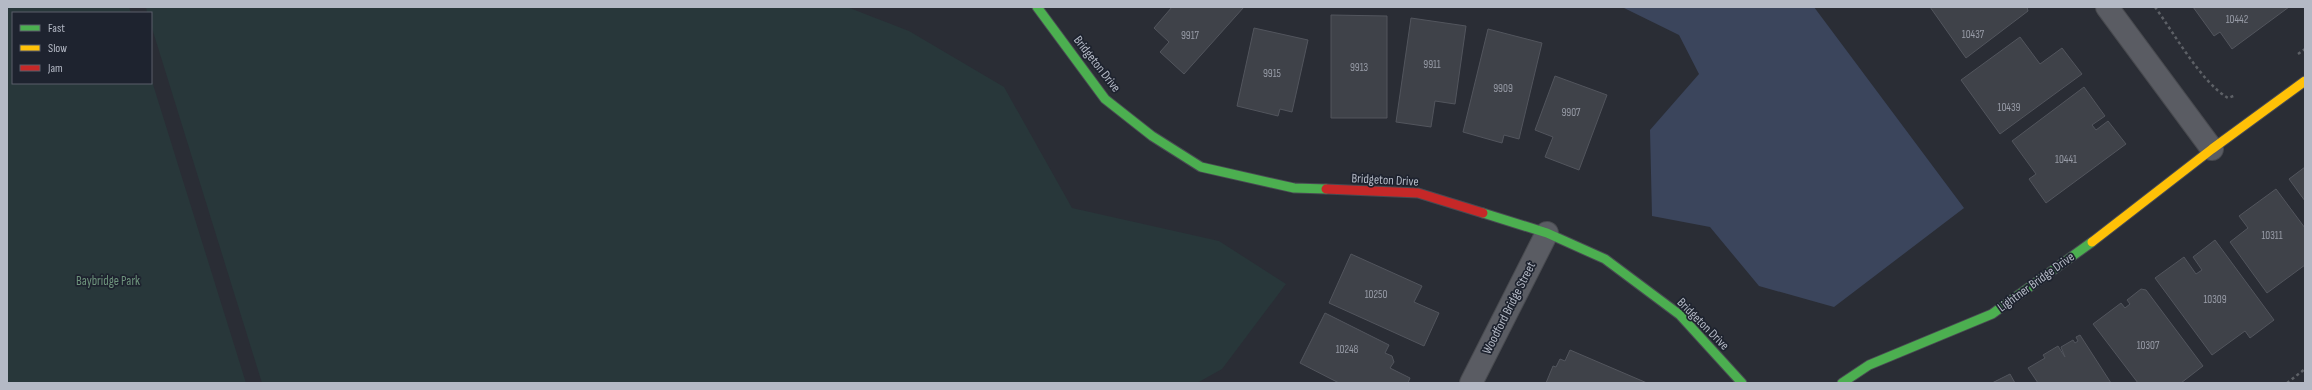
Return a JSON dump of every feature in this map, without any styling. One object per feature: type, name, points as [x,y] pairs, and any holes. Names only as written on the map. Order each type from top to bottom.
[{"type":"street","name":"Bridgeton Drive","points":[[1037,7],[1105,99],[1152,136],[1201,167],[1294,188],[1418,193],[1547,233],[1605,260],[1680,315],[1742,383]]},
{"type":"street","points":[[2107,7],[2212,149]]},
{"type":"street","name":"Lightner Bridge Drive","points":[[1842,383],[1869,365],[1992,314],[2092,242],[2212,149],[2305,81]]},
{"type":"street","name":"Woodford Bridge Street","points":[[1471,383],[1547,233]]},
{"type":"path","points":[[2155,7],[2206,78],[2218,92],[2228,98]]},
{"type":"path","points":[[2287,383],[2305,369]]},
{"type":"green space","name":"Baybridge Park","points":[[7,7],[129,7],[131,12],[12,12],[12,84],[152,84],[152,81],[246,383],[7,383]]},
{"type":"green space","points":[[146,7],[847,7],[909,31],[1004,87],[1072,208],[1219,241],[1286,284],[1222,369],[1197,383],[262,383],[152,28],[152,12],[147,12]]},
{"type":"water","points":[[1622,7],[1814,7],[1964,208],[1834,307],[1759,286],[1710,227],[1652,216],[1650,130],[1699,74],[1679,35]]},
{"type":"building","points":[[1172,7],[1244,7],[1184,74],[1160,52],[1169,42],[1154,28]]},
{"type":"building","points":[[1930,7],[2027,7],[2028,11],[1966,58]]},
{"type":"building","points":[[2193,7],[2289,7],[2232,49],[2220,32],[2214,36]]},
{"type":"building","points":[[1331,15],[1387,16],[1387,118],[1331,118]]},
{"type":"building","points":[[1411,18],[1466,26],[1455,104],[1435,101],[1431,127],[1396,122]]},
{"type":"building","points":[[1254,28],[1308,40],[1292,112],[1280,109],[1278,116],[1237,106]]},
{"type":"building","points":[[1488,29],[1542,43],[1519,139],[1504,135],[1502,143],[1463,132]]},
{"type":"building","points":[[2020,37],[2040,64],[2062,48],[2082,74],[2000,134],[1961,80]]},
{"type":"building","points":[[1555,76],[1607,95],[1579,170],[1545,157],[1553,137],[1535,130]]},
{"type":"building","points":[[2084,87],[2105,116],[2092,125],[2096,130],[2108,121],[2126,144],[2046,203],[2029,179],[2036,174],[2012,141]]},
{"type":"building","points":[[2305,167],[2305,201],[2289,179]]},
{"type":"building","points":[[2276,189],[2305,228],[2305,265],[2267,293],[2230,242],[2248,228],[2239,216]]},
{"type":"building","points":[[2215,240],[2274,320],[2250,338],[2245,331],[2212,355],[2155,278],[2184,257],[2196,274],[2202,270],[2193,257]]},
{"type":"building","points":[[1351,254],[1422,286],[1414,302],[1439,313],[1424,346],[1329,303]]},
{"type":"building","points":[[2141,289],[2146,290],[2203,366],[2181,383],[2138,383],[2093,324],[2121,303],[2125,308],[2130,304],[2127,300]]},
{"type":"building","points":[[1325,313],[1389,345],[1385,353],[1392,356],[1394,362],[1390,368],[1410,378],[1408,383],[1339,383],[1300,363]]},
{"type":"building","points":[[2080,335],[2111,383],[2038,383],[2028,368],[2045,358],[2043,355],[2058,346],[2065,357],[2061,347],[2073,340],[2075,343],[2078,341],[2076,337]]},
{"type":"building","points":[[1570,350],[1647,383],[1546,383],[1553,366],[1556,367],[1560,359],[1565,361]]},
{"type":"building","points":[[2010,374],[2015,383],[1992,383]]},
{"type":"traffic: fast","points":[[1037,7],[1105,99],[1152,136],[1201,167],[1294,188],[1326,189]]},
{"type":"traffic: fast","points":[[1483,213],[1547,233],[1605,259],[1680,315],[1742,383]]},
{"type":"traffic: fast","points":[[1842,383],[1869,365],[1992,314],[2092,242]]},
{"type":"traffic: slow","points":[[2092,242],[2212,149],[2305,81]]},
{"type":"traffic: jam","points":[[1326,189],[1418,193],[1483,213]]}]
